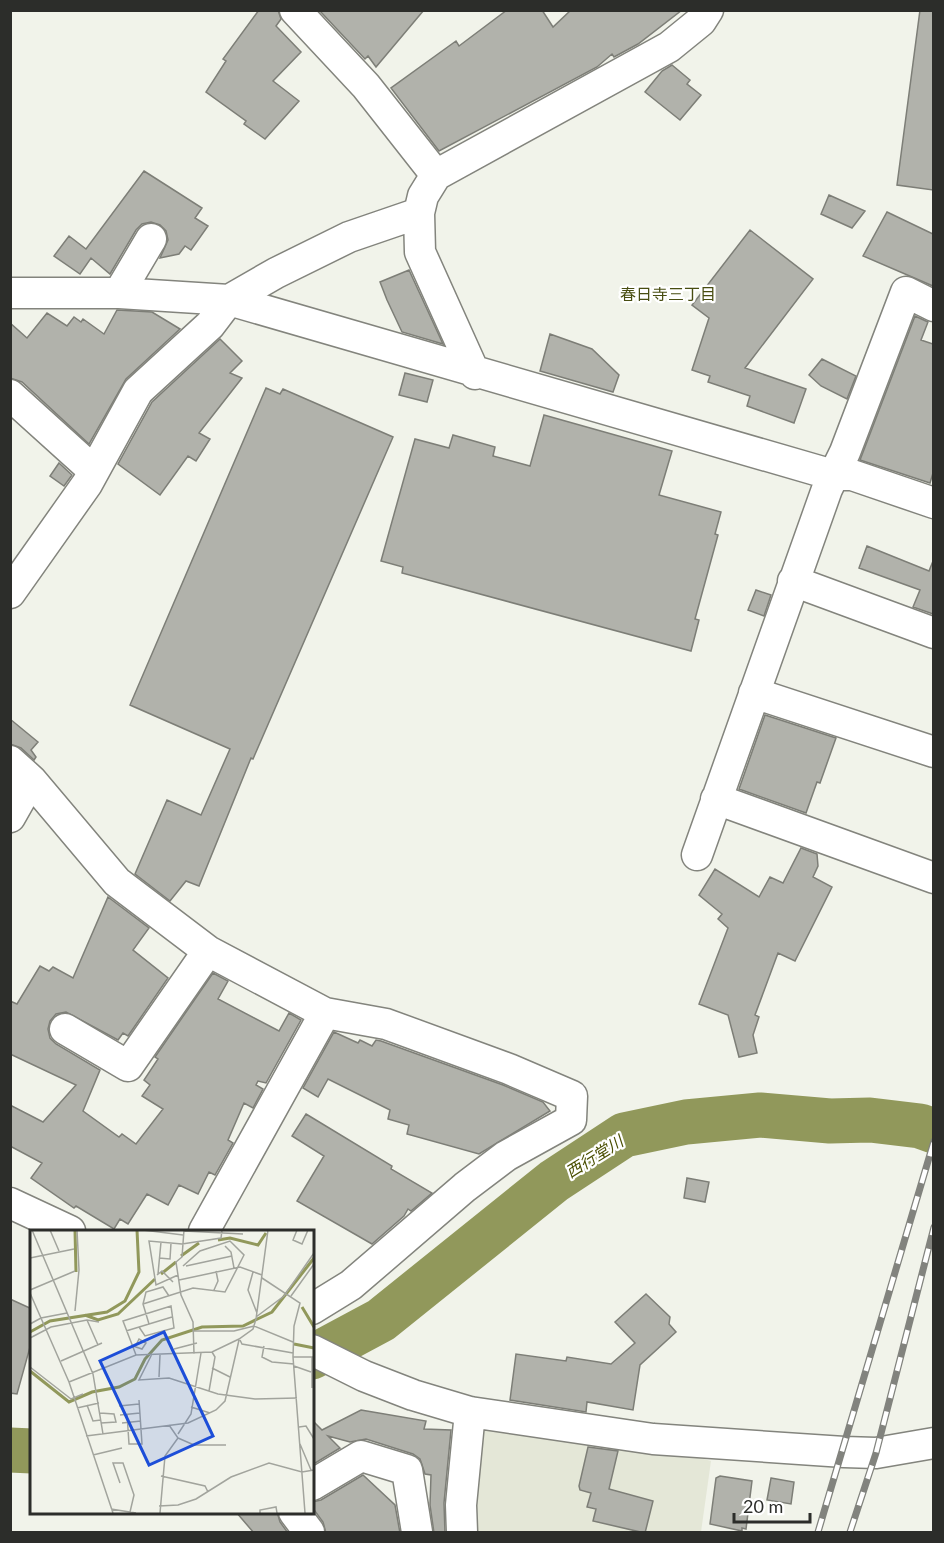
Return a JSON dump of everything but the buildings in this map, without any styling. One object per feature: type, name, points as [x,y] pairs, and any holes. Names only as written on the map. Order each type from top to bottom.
[{"type":"street","points":[[295,10],[366,86],[436,175]]},
{"type":"street","points":[[476,374],[420,252],[420,213],[423,196],[436,175],[669,47],[701,21],[708,10]]},
{"type":"street","points":[[10,593],[94,471],[138,391],[210,325],[229,300],[276,273],[349,237],[420,213]]},
{"type":"street","points":[[118,293],[151,238]]},
{"type":"street","points":[[696,855],[793,581],[906,292],[933,306]]},
{"type":"street","points":[[10,293],[118,293],[229,300],[476,374],[834,475],[852,475],[933,503]]},
{"type":"street","points":[[10,395],[94,471]]},
{"type":"street","points":[[793,581],[933,633]]},
{"type":"street","points":[[754,693],[930,745]]},
{"type":"street","points":[[10,817],[21,770]]},
{"type":"street","points":[[21,770],[117,882],[208,951],[325,1013],[386,1024],[453,1048],[572,1096],[571,1120],[506,1156],[465,1187],[351,1285],[314,1309]]},
{"type":"street","points":[[716,800],[933,878]]},
{"type":"street","points":[[65,1029],[128,1066],[208,951]]},
{"type":"street","points":[[205,1230],[325,1013]]},
{"type":"street","points":[[10,1203],[68,1230]]},
{"type":"street","points":[[314,1351],[364,1376],[470,1413],[653,1439],[844,1452],[876,1453],[933,1443]]},
{"type":"street","points":[[462,1533],[461,1505],[470,1413]]},
{"type":"street","points":[[314,1484],[361,1456],[407,1470],[417,1533]]},
{"type":"street","points":[[295,1513],[309,1533]]},
{"type":"shaded area","points":[[490,1426],[689,1455],[711,1461],[701,1532],[475,1532],[470,1487],[478,1436]]},
{"type":"waterway","name":"西行堂川","points":[[314,1356],[381,1320],[554,1181],[624,1135],[686,1122],[760,1115],[830,1121],[870,1120],[920,1126],[934,1131]]},
{"type":"waterway","name":"西行堂川","points":[[10,1450],[30,1451]]},
{"type":"railway","points":[[818,1532],[934,1141]]},
{"type":"railway","points":[[850,1532],[876,1453],[934,1227]]},
{"type":"district","name":"春日寺三丁目","points":[[668,293]]}]
